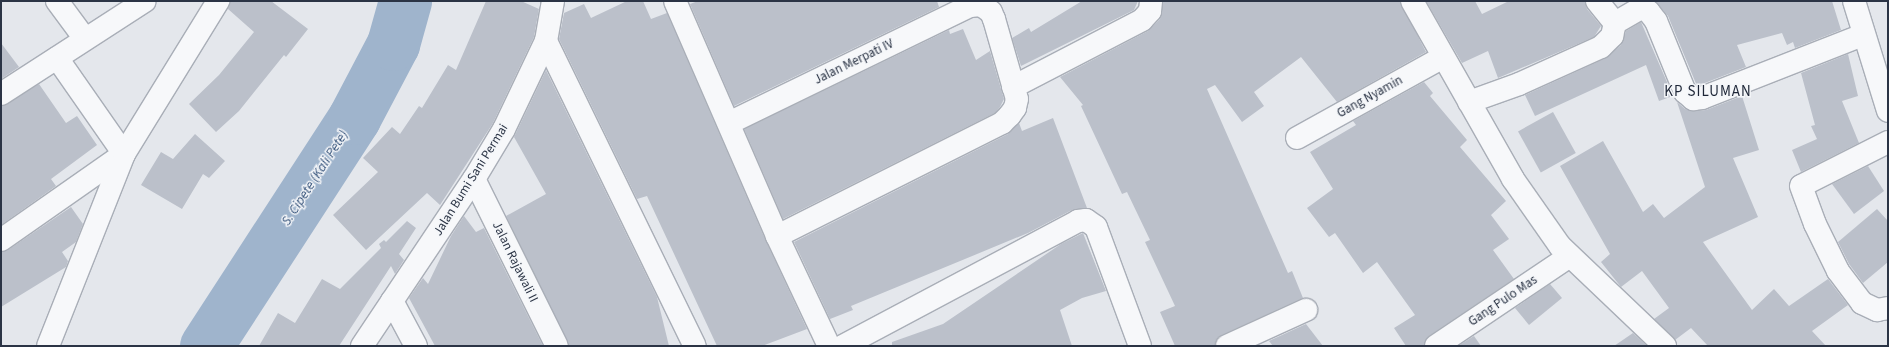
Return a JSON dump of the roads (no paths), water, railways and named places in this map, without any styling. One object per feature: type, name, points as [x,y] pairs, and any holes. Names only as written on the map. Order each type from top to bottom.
[{"type":"street","points":[[57,1],[85,39]]},
{"type":"street","points":[[1,94],[145,1]]},
{"type":"street","points":[[48,346],[124,154],[218,1]]},
{"type":"street","name":"Jalan Bumi Sani Permai","points":[[362,346],[474,179],[504,130],[546,41],[553,1]]},
{"type":"street","points":[[777,236],[1002,123],[1016,108],[1017,100],[1013,87],[1142,20],[1150,11],[1151,1]]},
{"type":"street","points":[[1412,1],[1513,179],[1570,256],[1665,346]]},
{"type":"street","points":[[1597,1],[1615,23]]},
{"type":"street","points":[[1854,1],[1888,111]]},
{"type":"street","points":[[681,3],[777,236],[829,346]]},
{"type":"street","name":"Jalan Merpati IV","points":[[729,122],[970,6],[981,5],[991,12],[1013,87]]},
{"type":"street","points":[[1469,102],[1519,84],[1601,47],[1612,36],[1615,23],[1638,9],[1643,8],[1649,12],[1656,21],[1685,92],[1693,99],[1702,98],[1864,35]]},
{"type":"street","points":[[546,41],[695,346]]},
{"type":"street","name":"Gang Nyamin","points":[[1297,138],[1443,57]]},
{"type":"street","points":[[57,58],[124,154]]},
{"type":"street","points":[[1888,142],[1801,186],[1815,224],[1838,271],[1862,303],[1877,310],[1888,308]]},
{"type":"street","points":[[1,240],[124,154]]},
{"type":"street","name":"Jalan Rajawali II","points":[[474,179],[557,346]]},
{"type":"street","points":[[842,346],[1078,221],[1086,220],[1096,228],[1137,345]]},
{"type":"street","name":"Gang Pulo Mas","points":[[1436,346],[1570,256]]},
{"type":"street","points":[[392,302],[416,346]]},
{"type":"street","points":[[1226,346],[1306,310]]},
{"type":"waterway","name":"S. Cipete (Kali Pete)","points":[[206,346],[354,118],[393,44],[405,1]]},
{"type":"district","name":"KP SILUMAN","points":[[1708,92]]}]
